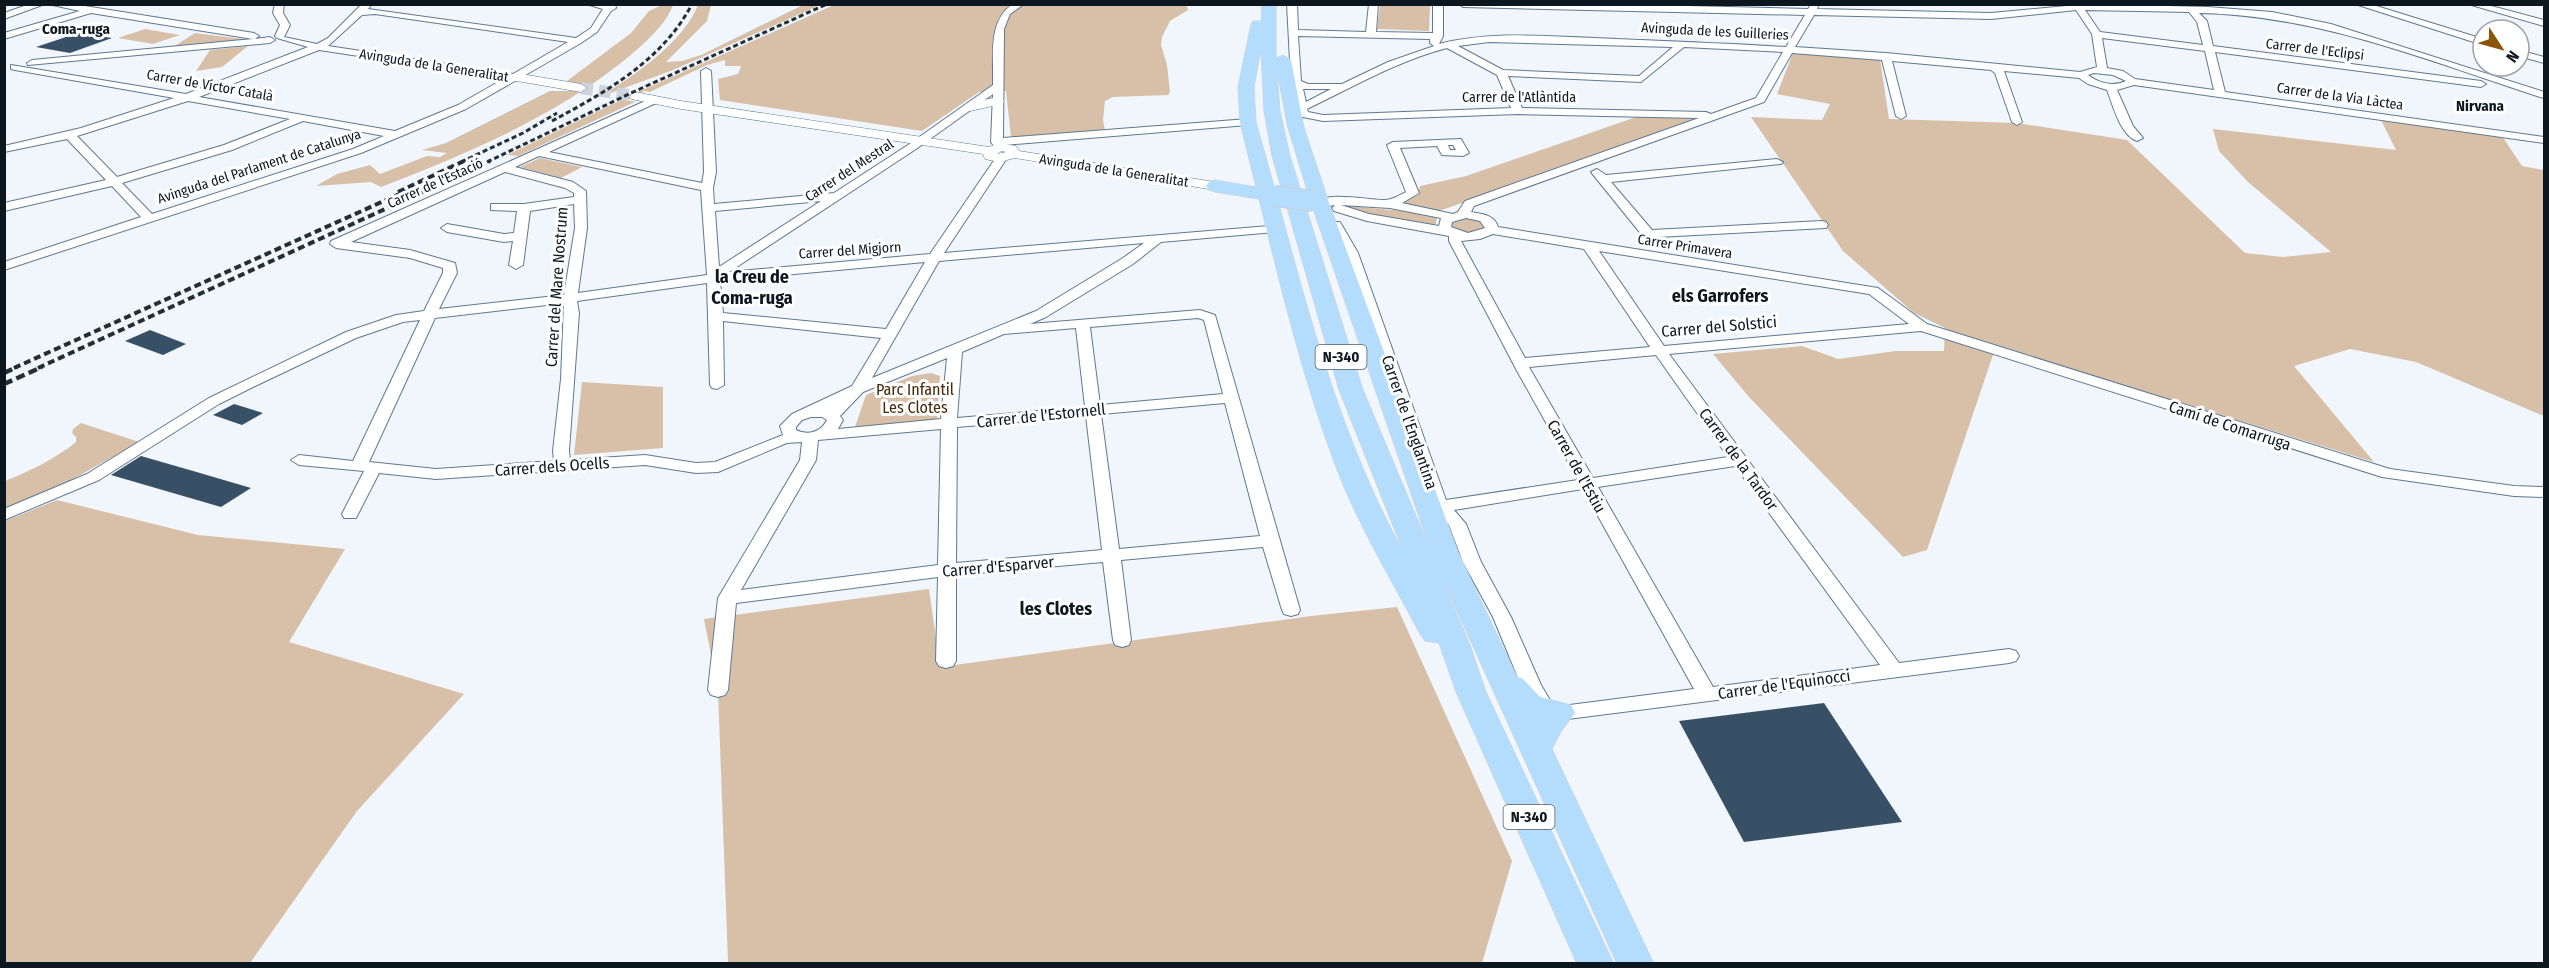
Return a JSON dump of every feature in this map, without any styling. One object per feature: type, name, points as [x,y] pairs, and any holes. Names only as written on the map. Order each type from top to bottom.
[{"type":"main road","name":"N-340","points":[[1270,5],[1268,47],[1272,111],[1281,156],[1351,390],[1455,645],[1462,670],[1596,963]]},
{"type":"main road","points":[[1270,5],[1261,9],[1251,51],[1246,87],[1248,122],[1327,405],[1349,468],[1383,539],[1443,650],[1462,670]]},
{"type":"main road","points":[[1270,31],[1276,37],[1292,83],[1298,116],[1318,191],[1316,202],[1333,227],[1443,552],[1636,963]]},
{"type":"main road","points":[[1218,187],[1246,179],[1260,170]]},
{"type":"main road","points":[[1218,187],[1256,197],[1272,207],[1316,202]]},
{"type":"main road","points":[[1498,669],[1512,689],[1530,705],[1552,711],[1550,723],[1536,749]]},
{"type":"street","points":[[4,16],[41,4]]},
{"type":"street","name":"Avinguda de la Generalitat","points":[[51,4],[581,88]]},
{"type":"street","points":[[4,36],[110,4]]},
{"type":"street","points":[[10,67],[277,38],[285,25],[278,13],[280,4]]},
{"type":"street","points":[[590,4],[611,6]]},
{"type":"street","points":[[718,690],[727,598],[808,460],[810,437],[833,420],[858,389],[1000,150],[999,29],[1006,13],[1020,4]]},
{"type":"street","points":[[1292,4],[1296,81],[1292,83]]},
{"type":"street","points":[[1371,31],[1374,4]]},
{"type":"street","points":[[1438,4],[1441,42]]},
{"type":"street","points":[[1463,4],[1812,9],[1991,16],[2076,5],[2272,15],[2328,26],[2544,95]]},
{"type":"street","points":[[2359,4],[2471,38]]},
{"type":"street","points":[[2472,4],[2544,23]]},
{"type":"street","points":[[2076,5],[2097,34],[2102,70]]},
{"type":"street","name":"Avinguda del Parlament de Catalunya","points":[[4,266],[357,151],[399,135],[462,107],[578,41],[594,30],[611,6]]},
{"type":"street","points":[[4,148],[70,135],[138,116],[318,47],[331,40],[365,8],[578,41]]},
{"type":"street","points":[[1452,233],[1444,223],[1457,216],[1469,204],[1760,100],[1812,9]]},
{"type":"street","points":[[2192,10],[2202,21],[2221,96]]},
{"type":"street","points":[[1294,31],[1371,31],[1419,35],[1441,42],[1501,73],[1641,79],[1683,43]]},
{"type":"street","name":"Carrer de l'Eclipsi","points":[[2097,34],[2530,90]]},
{"type":"street","points":[[1441,42],[1493,40]]},
{"type":"street","name":"Avinguda de les Guilleries","points":[[1298,116],[1353,84],[1441,42],[1493,40],[1683,43],[1886,57],[2082,75]]},
{"type":"street","points":[[1886,57],[1901,116]]},
{"type":"street","name":"Carrer de Víctor Català","points":[[10,67],[399,135]]},
{"type":"street","points":[[1994,67],[2000,72],[2017,122]]},
{"type":"street","points":[[706,70],[701,105],[710,172],[707,188],[716,316],[717,385]]},
{"type":"street","points":[[2102,70],[2123,75],[2132,82],[2125,86],[2111,87],[2089,81],[2082,75],[2086,72],[2102,70]]},
{"type":"street","points":[[1501,73],[1518,111]]},
{"type":"street","name":"Carrer de la Via Làctea","points":[[2132,82],[2544,140]]},
{"type":"street","name":"Avinguda de les Guilleries","points":[[1292,83],[1323,87],[1353,84]]},
{"type":"street","name":"Carrer del Mestral","points":[[713,277],[922,140],[999,85]]},
{"type":"street","points":[[2111,87],[2128,127],[2137,138]]},
{"type":"street","name":"Avinguda de la Generalitat","points":[[652,101],[701,105],[1000,150],[1218,187]]},
{"type":"street","name":"Carrer de l'Estació","points":[[442,287],[450,273],[450,266],[442,262],[394,252],[336,244],[652,101]]},
{"type":"street","points":[[970,107],[998,101]]},
{"type":"street","name":"Carrer de l'Atlàntida","points":[[1298,116],[1518,111],[1716,115]]},
{"type":"street","points":[[4,207],[116,182],[219,151],[303,118]]},
{"type":"street","points":[[1000,150],[1248,122]]},
{"type":"street","points":[[70,135],[149,218]]},
{"type":"street","points":[[1385,206],[1413,192],[1393,145],[1441,142]]},
{"type":"street","points":[[539,153],[707,188]]},
{"type":"street","points":[[1589,162],[1670,259]]},
{"type":"street","points":[[1602,179],[1778,162]]},
{"type":"street","points":[[561,183],[597,165]]},
{"type":"street","name":"Carrer del Mare Nostrum","points":[[504,168],[561,183],[580,196],[581,228],[571,305],[568,379],[561,451],[563,465]]},
{"type":"street","points":[[495,207],[524,208],[580,196]]},
{"type":"street","points":[[709,208],[838,196]]},
{"type":"street","points":[[1338,200],[1425,210],[1484,218],[1492,225],[1491,230],[1485,234],[1473,237],[1367,217],[1316,202],[1338,200]]},
{"type":"street","name":"Carrer del Migjorn","points":[[428,314],[571,305],[713,277],[1157,239],[1272,207]]},
{"type":"street","points":[[516,265],[524,208]]},
{"type":"street","points":[[1333,227],[1352,219],[1367,217]]},
{"type":"street","points":[[1649,234],[1822,225]]},
{"type":"street","name":"Carrer de l'Englantina","points":[[1333,227],[1352,253],[1436,490],[1435,498],[1457,524],[1472,562],[1502,618],[1531,685],[1552,711]]},
{"type":"street","points":[[447,228],[504,238],[521,236]]},
{"type":"street","name":"Carrer Primavera","points":[[1491,230],[1873,291],[1922,327]]},
{"type":"street","name":"Carrer de l'Estiu","points":[[1452,233],[1520,363],[1707,694]]},
{"type":"street","points":[[810,437],[789,432],[788,426],[797,417],[858,389],[1004,330],[1054,307],[1128,261],[1157,239]]},
{"type":"street","name":"Carrer de la Tardor","points":[[1589,246],[1658,349],[1893,669]]},
{"type":"street","points":[[350,514],[383,420],[428,314],[442,287]]},
{"type":"street","points":[[401,318],[442,287]]},
{"type":"street","points":[[1054,307],[1051,316],[1060,324]]},
{"type":"street","points":[[4,515],[93,477],[214,401],[351,335],[401,318],[428,314]]},
{"type":"street","points":[[1004,330],[1200,314],[1210,318],[1291,610]]},
{"type":"street","points":[[716,316],[790,326],[889,334]]},
{"type":"street","points":[[1082,322],[1122,640]]},
{"type":"street","name":"Carrer del Solstici","points":[[1520,363],[1922,327]]},
{"type":"street","name":"Camí de Comarruga","points":[[1922,327],[2388,474],[2514,491],[2544,492]]},
{"type":"street","points":[[946,661],[949,424],[955,349]]},
{"type":"street","name":"Carrer de l'Estornell","points":[[810,437],[1232,398]]},
{"type":"street","points":[[809,412],[825,412],[850,433]]},
{"type":"street","name":"Carrer dels Ocells","points":[[299,460],[436,474],[645,460],[696,468],[718,467],[784,439],[810,437]]},
{"type":"street","points":[[1443,552],[1448,543],[1441,518],[1444,506],[1741,460]]},
{"type":"street","name":"Carrer d'Esparver","points":[[727,598],[946,570],[1270,541]]},
{"type":"street","name":"Carrer de l'Equinocci","points":[[1552,711],[2008,656]]},
{"type":"green space","points":[[1186,4],[1188,10],[1170,21],[1162,37],[1161,45],[1167,65],[1170,92],[1168,95],[1113,97],[1105,101],[1103,120],[1105,130],[1011,137],[1006,91],[979,92],[922,131],[720,100],[718,79],[738,74],[741,66],[725,66],[725,60],[707,65],[650,92],[645,91],[627,100],[635,102],[518,156],[507,155],[638,92],[834,5]]},
{"type":"green space","points":[[662,5],[673,5],[661,25],[632,54],[574,96],[512,131],[381,187],[371,182],[316,186],[337,174],[370,165],[380,174],[427,156],[440,157],[447,153],[422,150],[446,143],[550,91],[569,91],[580,84],[567,81],[631,33],[649,11]]},
{"type":"green space","points":[[698,5],[711,5],[707,21],[666,62],[682,61],[701,55],[803,5],[820,5],[673,70],[600,97],[642,69],[669,45],[691,19]]},
{"type":"green space","points":[[1380,5],[1430,5],[1429,31],[1377,29]]},
{"type":"green space","points":[[145,29],[180,35],[153,44],[118,38]]},
{"type":"green space","points":[[195,33],[242,39],[237,42],[173,47]]},
{"type":"green space","points":[[248,46],[222,67],[196,71],[210,50]]},
{"type":"green space","points":[[1793,53],[1880,59],[1889,119],[2017,123],[2127,140],[2245,253],[2283,257],[2331,252],[2248,182],[2219,151],[2213,129],[2396,150],[2381,120],[2502,136],[2522,166],[2544,170],[2544,416],[2416,362],[2350,349],[2294,366],[2374,462],[1996,346],[1927,550],[1903,557],[1749,397],[1713,354],[1802,346],[1838,359],[1896,351],[1944,351],[1945,328],[1914,313],[1843,251],[1751,117],[1822,120],[1830,104],[1777,94]]},
{"type":"green space","points":[[1639,116],[1708,118],[1439,211],[1396,204],[1418,195],[1420,186],[1466,176]]},
{"type":"green space","points":[[540,158],[582,167],[561,178],[520,167]]},
{"type":"green space","points":[[1348,206],[1404,211],[1437,217],[1436,224],[1425,226],[1349,210],[1345,208]]},
{"type":"green space","points":[[1464,218],[1477,220],[1483,224],[1483,228],[1468,233],[1452,228],[1453,221]]},
{"type":"green space","name":"Parc Infantil Les Clotes","points":[[931,373],[940,376],[937,419],[855,427],[866,395],[912,376]]},
{"type":"green space","points":[[582,382],[663,387],[663,448],[574,455]]},
{"type":"green space","points":[[81,423],[139,442],[50,492],[5,511],[5,481],[42,464],[76,442],[76,437],[72,433],[73,429]]},
{"type":"green space","points":[[57,500],[198,535],[345,549],[289,642],[464,694],[357,811],[250,963],[5,963],[5,521]]},
{"type":"green space","points":[[929,589],[940,667],[1311,616],[1397,607],[1512,861],[1482,963],[728,963],[718,690],[704,619]]},
{"type":"building","points":[[78,33],[112,38],[70,53],[36,47]]},
{"type":"building","points":[[150,330],[186,344],[163,355],[125,341]]},
{"type":"building","points":[[234,404],[263,413],[242,425],[213,415]]},
{"type":"building","points":[[141,456],[251,488],[221,507],[111,475]]},
{"type":"building","points":[[1824,703],[1902,822],[1744,842],[1679,721]]},
{"type":"tunnel","points":[[581,88],[635,96]]},
{"type":"railway","points":[[552,121],[612,86],[649,58],[680,24],[692,4]]},
{"type":"railway","points":[[487,162],[631,93],[827,4]]},
{"type":"railway","points":[[461,162],[523,133],[557,113]]},
{"type":"railway","points":[[398,192],[464,161]]},
{"type":"railway","points":[[38,368],[490,161]]},
{"type":"railway","points":[[14,368],[406,191]]},
{"type":"railway","points":[[4,373],[17,367]]},
{"type":"railway","points":[[4,384],[42,367]]},
{"type":"district","name":"Coma-ruga","points":[[76,29]]},
{"type":"district","name":"Nirvana","points":[[2480,106]]},
{"type":"district","name":"la Creu de Coma-ruga","points":[[752,287]]},
{"type":"district","name":"els Garrofers","points":[[1720,296]]},
{"type":"district","name":"les Clotes","points":[[1056,609]]}]
